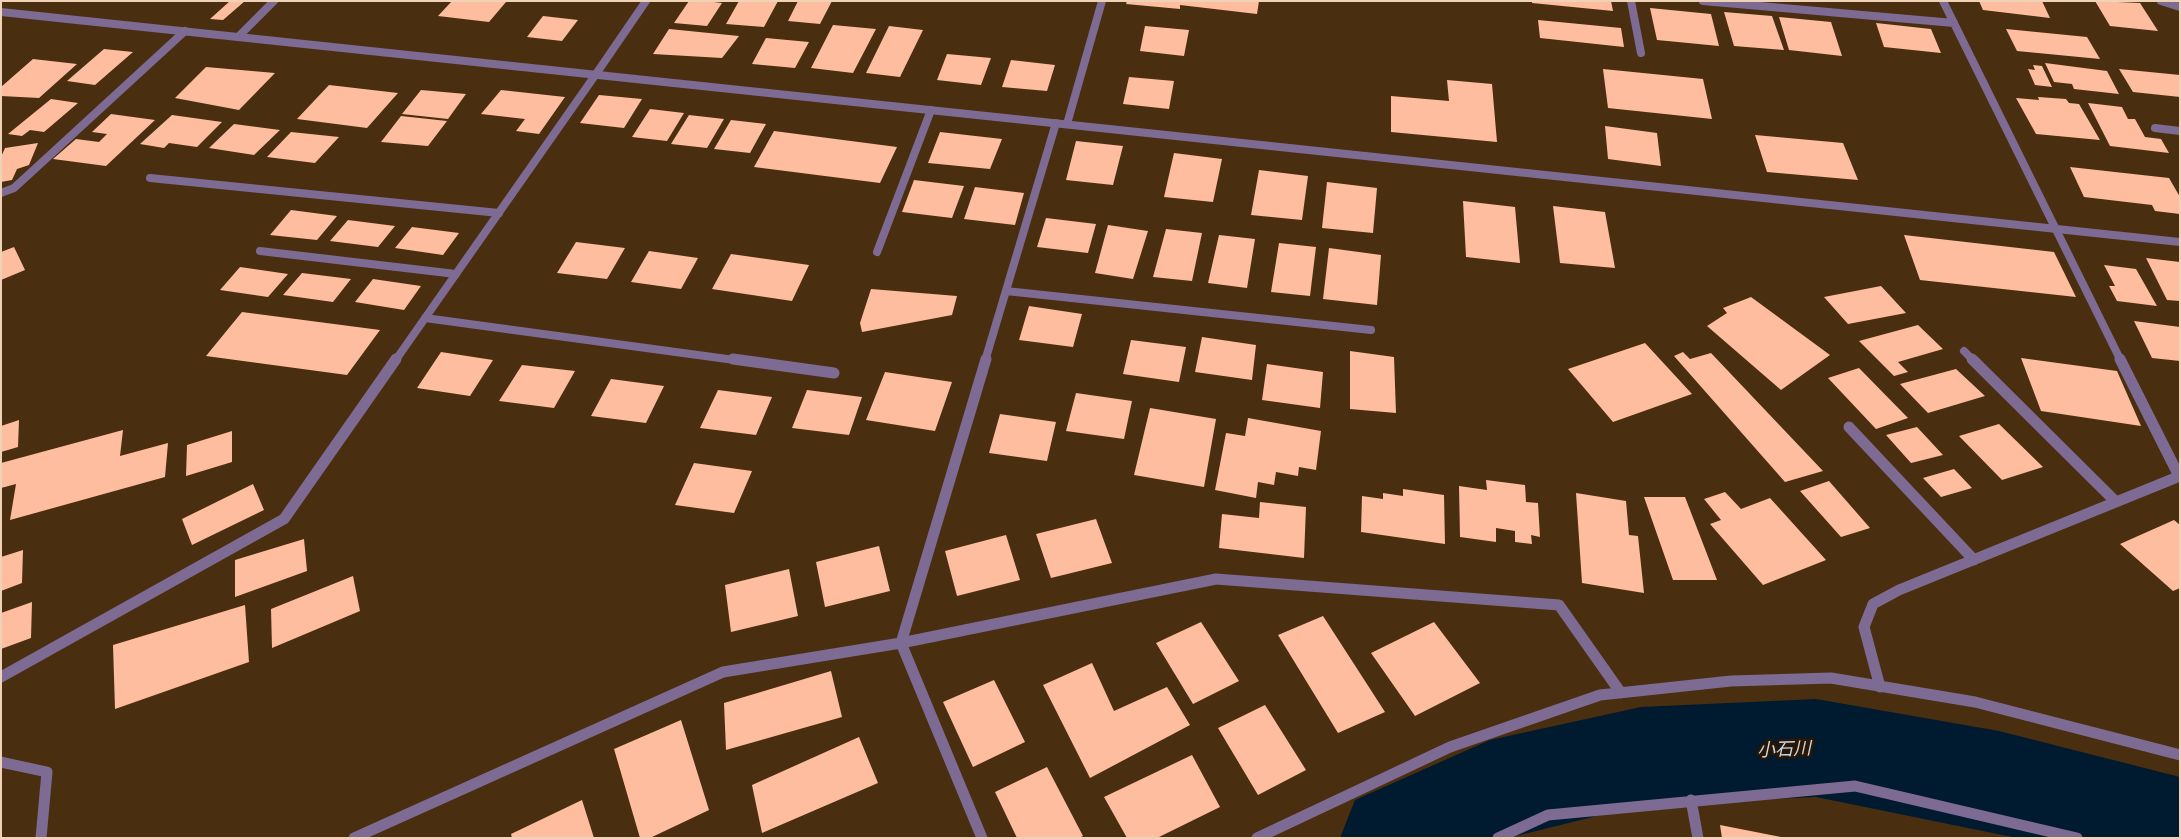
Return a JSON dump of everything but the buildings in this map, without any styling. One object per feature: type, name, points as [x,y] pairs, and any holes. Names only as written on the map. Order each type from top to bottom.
[{"type":"street","points":[[238,37],[274,1]]},
{"type":"street","points":[[1,677],[284,519],[646,1]]},
{"type":"street","points":[[1067,124],[1102,1]]},
{"type":"street","points":[[1631,1],[1641,53]]},
{"type":"street","points":[[1703,1],[1954,23]]},
{"type":"street","points":[[1880,687],[1864,627],[1873,604],[1899,590],[2179,476],[2054,229],[1943,1]]},
{"type":"street","points":[[2161,1],[2180,7]]},
{"type":"street","points":[[1,12],[2180,242]]},
{"type":"street","points":[[1,193],[14,188],[185,31]]},
{"type":"street","points":[[877,252],[931,110]]},
{"type":"street","points":[[982,838],[900,643],[1056,123]]},
{"type":"street","points":[[2155,128],[2180,131]]},
{"type":"street","points":[[150,178],[499,213]]},
{"type":"street","points":[[260,250],[456,274]]},
{"type":"street","points":[[1006,291],[1371,330]]},
{"type":"street","points":[[425,318],[834,373]]},
{"type":"street","points":[[1964,351],[2116,502]]},
{"type":"street","points":[[1848,427],[1974,560]]},
{"type":"street","points":[[354,838],[723,672],[900,643],[1216,579],[1559,605],[1621,693]]},
{"type":"street","points":[[1257,838],[1450,747],[1600,695],[1732,681],[1830,678],[1975,702],[2180,756]]},
{"type":"street","points":[[1,762],[47,772],[41,838]]},
{"type":"street","points":[[1498,838],[1548,815],[1855,786],[2077,838]]},
{"type":"street","points":[[1691,800],[1698,838]]},
{"type":"waterway","name":"小石川","points":[[1393,838],[1490,791],[1641,756],[1816,748],[1999,782],[2180,830]]}]
